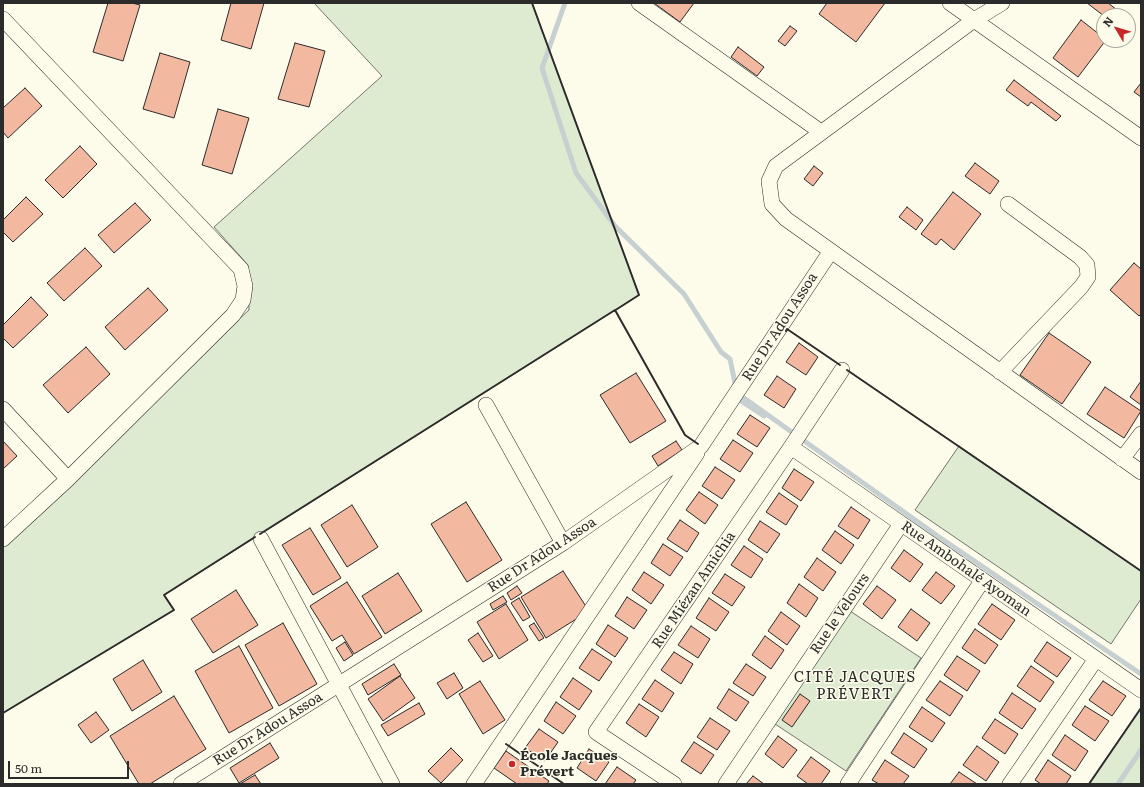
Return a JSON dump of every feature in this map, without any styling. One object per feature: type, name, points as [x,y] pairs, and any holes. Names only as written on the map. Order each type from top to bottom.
[{"type":"street","points":[[639,3],[821,132]]},
{"type":"street","points":[[950,3],[1141,138]]},
{"type":"street","points":[[1002,3],[974,20],[776,166],[769,181],[772,204],[786,219],[1141,472]]},
{"type":"street","points":[[3,19],[240,269],[245,286],[243,300],[233,314],[68,479],[3,538]]},
{"type":"street","points":[[1000,372],[1081,287],[1088,277],[1088,265],[1080,257],[1008,204]]},
{"type":"street","name":"Rue Dr Adou Assoa","points":[[181,784],[562,543],[701,446],[831,251]]},
{"type":"street","name":"Rue Miézan Amichia","points":[[674,784],[596,732],[792,448],[842,370]]},
{"type":"street","points":[[486,405],[562,543]]},
{"type":"street","points":[[3,409],[68,479]]},
{"type":"street","points":[[1122,459],[1141,434]]},
{"type":"street","points":[[474,784],[701,446]]},
{"type":"street","name":"Rue Ambohalé Ayoman","points":[[792,448],[1141,690]]},
{"type":"street","name":"Rue le Velours","points":[[726,784],[901,524]]},
{"type":"street","points":[[261,539],[392,784]]},
{"type":"street","points":[[848,784],[982,581]]},
{"type":"street","points":[[1010,784],[1096,659]]},
{"type":"green space","points":[[314,3],[532,3],[639,295],[164,595],[174,610],[3,713],[3,537],[249,310],[248,265],[214,227],[382,76]]},
{"type":"green space","points":[[959,446],[1141,571],[1141,599],[1111,644],[915,510]]},
{"type":"green space","points":[[850,611],[921,658],[846,771],[775,724]]},
{"type":"green space","points":[[1141,708],[1141,784],[1089,784]]},
{"type":"building","points":[[108,3],[132,3],[140,5],[123,61],[93,52]]},
{"type":"building","points":[[231,3],[264,3],[251,49],[221,40]]},
{"type":"building","points":[[654,3],[694,3],[680,22]]},
{"type":"building","points":[[827,3],[885,3],[856,42],[819,14]]},
{"type":"building","points":[[1087,3],[1108,3],[1115,8],[1096,8],[1096,10]]},
{"type":"building","points":[[1081,20],[1096,32],[1096,48],[1100,48],[1078,77],[1053,58]]},
{"type":"building","points":[[790,26],[797,31],[785,46],[778,41]]},
{"type":"building","points":[[295,43],[325,51],[309,107],[278,99]]},
{"type":"building","points":[[738,47],[764,67],[757,76],[731,57]]},
{"type":"building","points":[[160,53],[190,62],[174,118],[143,109]]},
{"type":"building","points":[[1014,80],[1061,116],[1056,121],[1031,102],[1028,106],[1006,90]]},
{"type":"building","points":[[1141,83],[1141,97],[1134,92]]},
{"type":"building","points":[[25,88],[42,106],[8,138],[3,132],[3,108]]},
{"type":"building","points":[[218,109],[249,118],[232,174],[202,165]]},
{"type":"building","points":[[80,146],[97,164],[63,198],[45,180]]},
{"type":"building","points":[[975,163],[999,181],[990,194],[965,176]]},
{"type":"building","points":[[814,166],[823,173],[813,186],[804,179]]},
{"type":"building","points":[[953,192],[981,214],[954,250],[941,239],[936,245],[921,234]]},
{"type":"building","points":[[26,197],[43,214],[13,242],[3,232],[3,220]]},
{"type":"building","points":[[135,203],[151,220],[114,253],[98,235]]},
{"type":"building","points":[[907,207],[923,220],[916,230],[899,217]]},
{"type":"building","points":[[85,248],[102,266],[64,301],[47,283]]},
{"type":"building","points":[[1134,263],[1141,269],[1141,314],[1139,316],[1110,290]]},
{"type":"building","points":[[148,288],[168,310],[125,350],[105,327]]},
{"type":"building","points":[[31,297],[48,315],[13,348],[3,338],[3,325]]},
{"type":"building","points":[[1049,333],[1091,362],[1062,404],[1020,375]]},
{"type":"building","points":[[799,343],[818,357],[806,375],[786,362]]},
{"type":"building","points":[[86,347],[110,374],[68,413],[43,385]]},
{"type":"building","points":[[636,373],[666,421],[630,443],[600,395]]},
{"type":"building","points":[[777,376],[796,389],[784,408],[764,395]]},
{"type":"building","points":[[1141,381],[1141,405],[1130,397]]},
{"type":"building","points":[[1105,387],[1141,411],[1124,438],[1087,414]]},
{"type":"building","points":[[750,415],[770,428],[757,447],[737,434]]},
{"type":"building","points":[[733,440],[753,453],[740,472],[720,459]]},
{"type":"building","points":[[3,441],[17,456],[3,469]]},
{"type":"building","points":[[676,441],[682,450],[658,466],[652,456]]},
{"type":"building","points":[[715,467],[735,480],[722,499],[702,486]]},
{"type":"building","points":[[794,469],[814,482],[801,501],[782,488]]},
{"type":"building","points":[[699,492],[718,505],[705,524],[686,510]]},
{"type":"building","points":[[779,493],[798,506],[786,525],[766,512]]},
{"type":"building","points":[[466,502],[502,560],[467,582],[431,524]]},
{"type":"building","points":[[352,505],[378,547],[347,567],[321,525]]},
{"type":"building","points":[[851,507],[870,520],[858,539],[838,526]]},
{"type":"building","points":[[680,520],[699,533],[687,552],[667,539]]},
{"type":"building","points":[[760,521],[780,534],[767,553],[748,540]]},
{"type":"building","points":[[310,528],[341,578],[313,595],[282,545]]},
{"type":"building","points":[[835,531],[854,545],[841,564],[822,550]]},
{"type":"building","points":[[663,544],[683,557],[670,576],[651,563]]},
{"type":"building","points":[[744,546],[763,559],[751,578],[731,565]]},
{"type":"building","points":[[904,550],[923,564],[910,582],[891,568]]},
{"type":"building","points":[[817,558],[836,572],[823,591],[804,577]]},
{"type":"building","points":[[563,571],[589,611],[546,638],[521,597]]},
{"type":"building","points":[[644,572],[664,585],[651,604],[632,590]]},
{"type":"building","points":[[936,572],[955,586],[941,604],[922,590]]},
{"type":"building","points":[[398,573],[422,611],[385,634],[362,596]]},
{"type":"building","points":[[725,574],[745,587],[732,606],[712,593]]},
{"type":"building","points":[[347,582],[382,637],[354,654],[342,635],[332,641],[310,606]]},
{"type":"building","points":[[799,584],[818,598],[806,617],[787,603]]},
{"type":"building","points":[[517,586],[522,593],[511,600],[507,593]]},
{"type":"building","points":[[877,586],[896,600],[882,619],[863,604]]},
{"type":"building","points":[[236,590],[258,625],[213,653],[191,619]]},
{"type":"building","points":[[503,596],[507,602],[493,610],[490,604]]},
{"type":"building","points":[[627,597],[647,610],[634,629],[615,616]]},
{"type":"building","points":[[519,598],[530,617],[523,621],[511,603]]},
{"type":"building","points":[[709,598],[729,612],[716,631],[696,618]]},
{"type":"building","points":[[506,604],[528,640],[499,659],[477,622]]},
{"type":"building","points":[[992,604],[1015,620],[1001,640],[978,624]]},
{"type":"building","points":[[911,609],[930,623],[917,641],[898,627]]},
{"type":"building","points":[[781,612],[800,626],[787,645],[768,631]]},
{"type":"building","points":[[283,623],[317,684],[279,706],[245,645]]},
{"type":"building","points":[[534,623],[544,638],[539,641],[529,626]]},
{"type":"building","points":[[608,625],[628,638],[615,657],[596,644]]},
{"type":"building","points":[[691,626],[710,639],[698,658],[678,645]]},
{"type":"building","points":[[975,629],[998,645],[985,664],[962,648]]},
{"type":"building","points":[[478,633],[493,656],[483,662],[468,640]]},
{"type":"building","points":[[765,636],[784,650],[771,669],[752,655]]},
{"type":"building","points":[[345,642],[353,655],[344,661],[336,648]]},
{"type":"building","points":[[1047,642],[1071,658],[1057,677],[1034,661]]},
{"type":"building","points":[[239,646],[273,708],[229,733],[195,671]]},
{"type":"building","points":[[592,649],[612,662],[599,681],[579,668]]},
{"type":"building","points":[[674,652],[693,664],[681,684],[661,670]]},
{"type":"building","points":[[957,656],[980,671],[967,691],[944,675]]},
{"type":"building","points":[[143,660],[162,692],[132,711],[113,679]]},
{"type":"building","points":[[394,664],[401,675],[368,695],[362,684]]},
{"type":"building","points":[[746,664],[766,677],[753,696],[733,683]]},
{"type":"building","points":[[1031,666],[1054,682],[1040,702],[1017,686]]},
{"type":"building","points":[[454,673],[463,688],[447,699],[437,683]]},
{"type":"building","points":[[400,676],[415,698],[383,721],[368,699]]},
{"type":"building","points":[[573,678],[592,691],[579,710],[560,697]]},
{"type":"building","points":[[655,680],[674,693],[662,712],[642,699]]},
{"type":"building","points":[[480,681],[505,720],[483,734],[459,694]]},
{"type":"building","points":[[940,681],[963,696],[950,716],[926,700]]},
{"type":"building","points":[[1103,681],[1126,696],[1112,716],[1089,700]]},
{"type":"building","points":[[729,689],[749,702],[736,721],[717,708]]},
{"type":"building","points":[[1012,693],[1036,709],[1022,729],[999,713]]},
{"type":"building","points":[[800,694],[810,701],[792,727],[782,720]]},
{"type":"building","points":[[174,696],[206,749],[150,784],[139,784],[110,736]]},
{"type":"building","points":[[556,702],[576,716],[563,734],[544,721]]},
{"type":"building","points":[[419,703],[425,714],[388,736],[381,725]]},
{"type":"building","points":[[639,704],[659,717],[646,737],[626,723]]},
{"type":"building","points":[[1085,706],[1109,721],[1095,741],[1072,725]]},
{"type":"building","points":[[922,707],[945,723],[932,742],[909,727]]},
{"type":"building","points":[[96,712],[109,730],[91,743],[78,725]]},
{"type":"building","points":[[710,718],[730,731],[717,750],[697,737]]},
{"type":"building","points":[[995,719],[1018,734],[1005,754],[982,738]]},
{"type":"building","points":[[539,729],[558,742],[545,761],[525,748]]},
{"type":"building","points":[[904,733],[927,749],[914,768],[891,753]]},
{"type":"building","points":[[1065,735],[1088,751],[1075,771],[1052,755]]},
{"type":"building","points":[[778,736],[797,750],[783,768],[765,754]]},
{"type":"building","points":[[694,742],[714,755],[701,774],[681,761]]},
{"type":"building","points":[[270,743],[279,758],[239,783],[230,768]]},
{"type":"building","points":[[977,746],[999,762],[986,781],[963,765]]},
{"type":"building","points":[[451,748],[463,760],[441,783],[428,771]]},
{"type":"building","points":[[589,749],[609,762],[596,781],[577,768]]},
{"type":"building","points":[[506,751],[549,781],[547,784],[517,784],[494,768]]},
{"type":"building","points":[[811,757],[830,771],[821,784],[808,784],[797,776]]},
{"type":"building","points":[[885,760],[909,776],[903,784],[879,784],[872,780]]},
{"type":"building","points":[[1048,760],[1071,776],[1066,784],[1041,784],[1035,780]]},
{"type":"building","points":[[617,767],[636,780],[633,784],[605,784]]},
{"type":"building","points":[[959,772],[977,784],[950,784]]},
{"type":"building","points":[[255,775],[261,784],[240,784]]},
{"type":"building","points":[[753,776],[764,784],[746,784]]},
{"type":"waterway","points":[[565,3],[542,68],[576,173],[615,226],[684,294],[721,352],[730,359],[737,393],[939,537],[1141,674]]},
{"type":"waterway","points":[[741,401],[764,416]]},
{"type":"waterway","points":[[1118,784],[1141,750]]},
{"type":"wall","points":[[532,3],[639,295],[614,311]]},
{"type":"wall","points":[[260,534],[615,310],[685,435],[698,444]]},
{"type":"wall","points":[[786,331],[787,329],[840,365]]},
{"type":"wall","points":[[847,370],[1141,571]]},
{"type":"wall","points":[[3,713],[174,610],[164,595],[255,537]]},
{"type":"wall","points":[[1089,784],[1141,708]]},
{"type":"wall","points":[[506,744],[564,784]]},
{"type":"place","name":"École Jacques Prévert","points":[[512,764]]},
{"type":"district","name":"CITÉ JACQUES PRÉVERT","points":[[855,686]]}]
